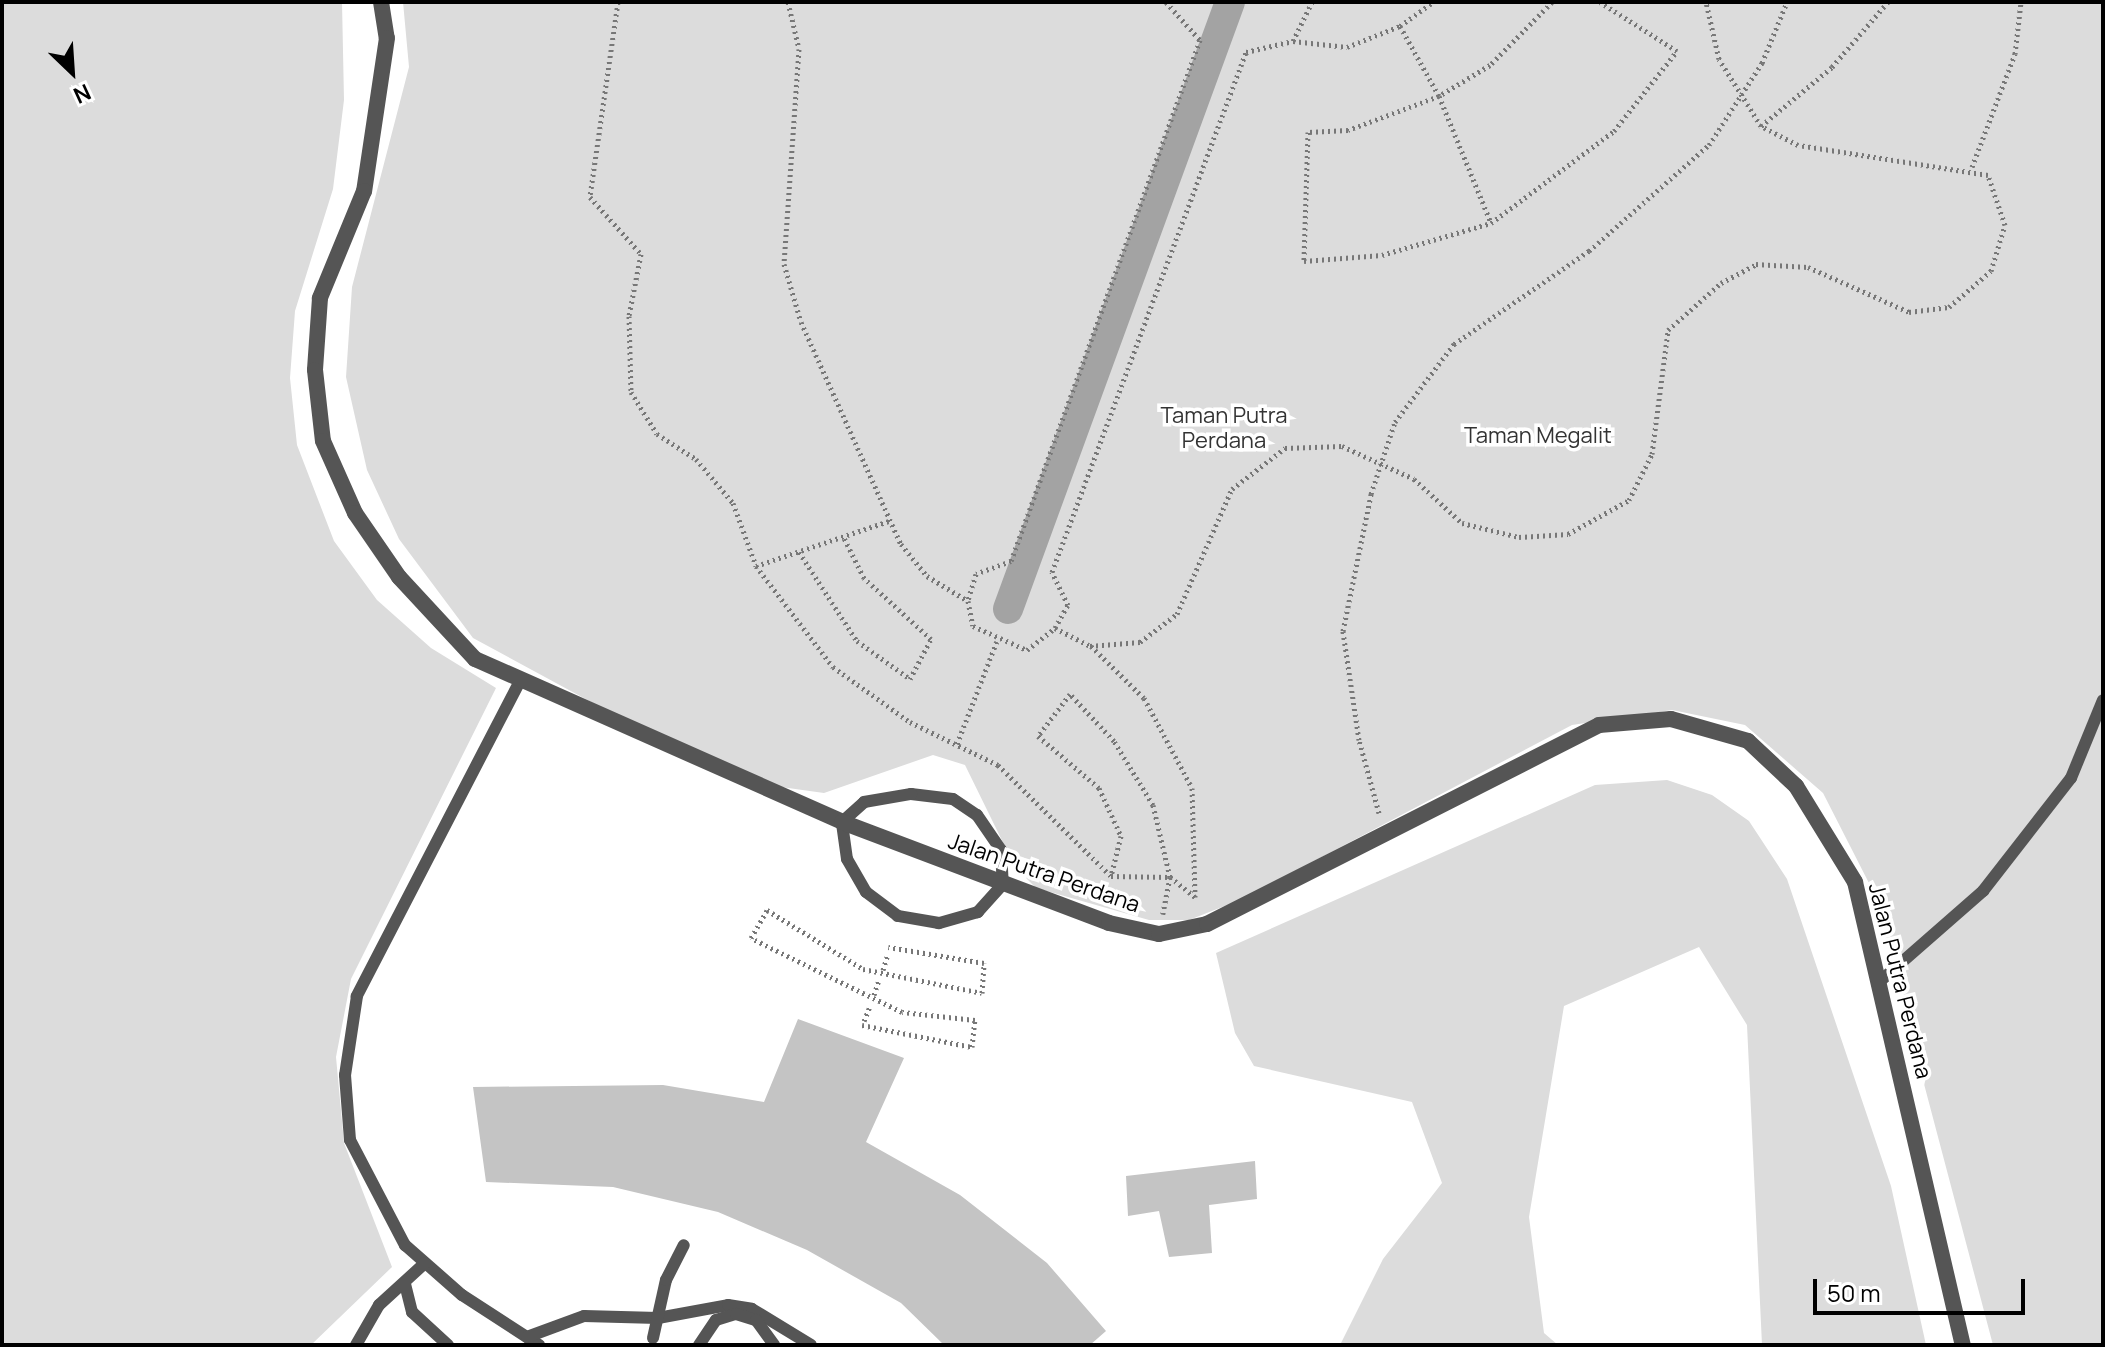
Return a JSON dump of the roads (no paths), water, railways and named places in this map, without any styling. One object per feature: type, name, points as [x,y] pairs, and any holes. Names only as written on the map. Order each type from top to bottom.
[{"type":"street","name":"Jalan Putra Perdana","points":[[381,2],[387,38],[364,191],[320,298],[315,370],[323,441],[355,513],[433,621],[475,659],[842,822],[1003,884],[1159,934],[1207,924],[1599,725],[1671,719],[1711,727],[1748,741],[1796,786],[1829,833],[1855,882],[1963,1345]]},
{"type":"lane","points":[[520,681],[357,996],[345,1075],[350,1140],[405,1245],[425,1263],[539,1345]]},
{"type":"lane","points":[[1878,983],[1983,891],[2071,778],[2103,700]]},
{"type":"lane","points":[[911,794],[953,799],[977,815],[1001,850],[1003,884],[978,912],[939,923],[898,916],[866,892],[847,859],[842,822],[864,802],[911,794]]},
{"type":"lane","points":[[656,1341],[666,1280],[684,1245]]},
{"type":"lane","points":[[356,1345],[379,1305],[425,1263]]},
{"type":"lane","points":[[405,1284],[412,1312],[448,1345]]},
{"type":"lane","points":[[527,1337],[584,1316],[658,1318],[716,1306],[752,1309],[811,1345]]},
{"type":"lane","points":[[699,1345],[716,1320],[736,1314],[756,1320],[774,1345]]},
{"type":"lane","points":[[632,1319],[656,1341]]},
{"type":"waterway","points":[[1008,609],[1230,2]]},
{"type":"park label","name":"Taman Putra Perdana","points":[[1224,428]]},
{"type":"park label","name":"Taman Megalit","points":[[1538,436]]}]
